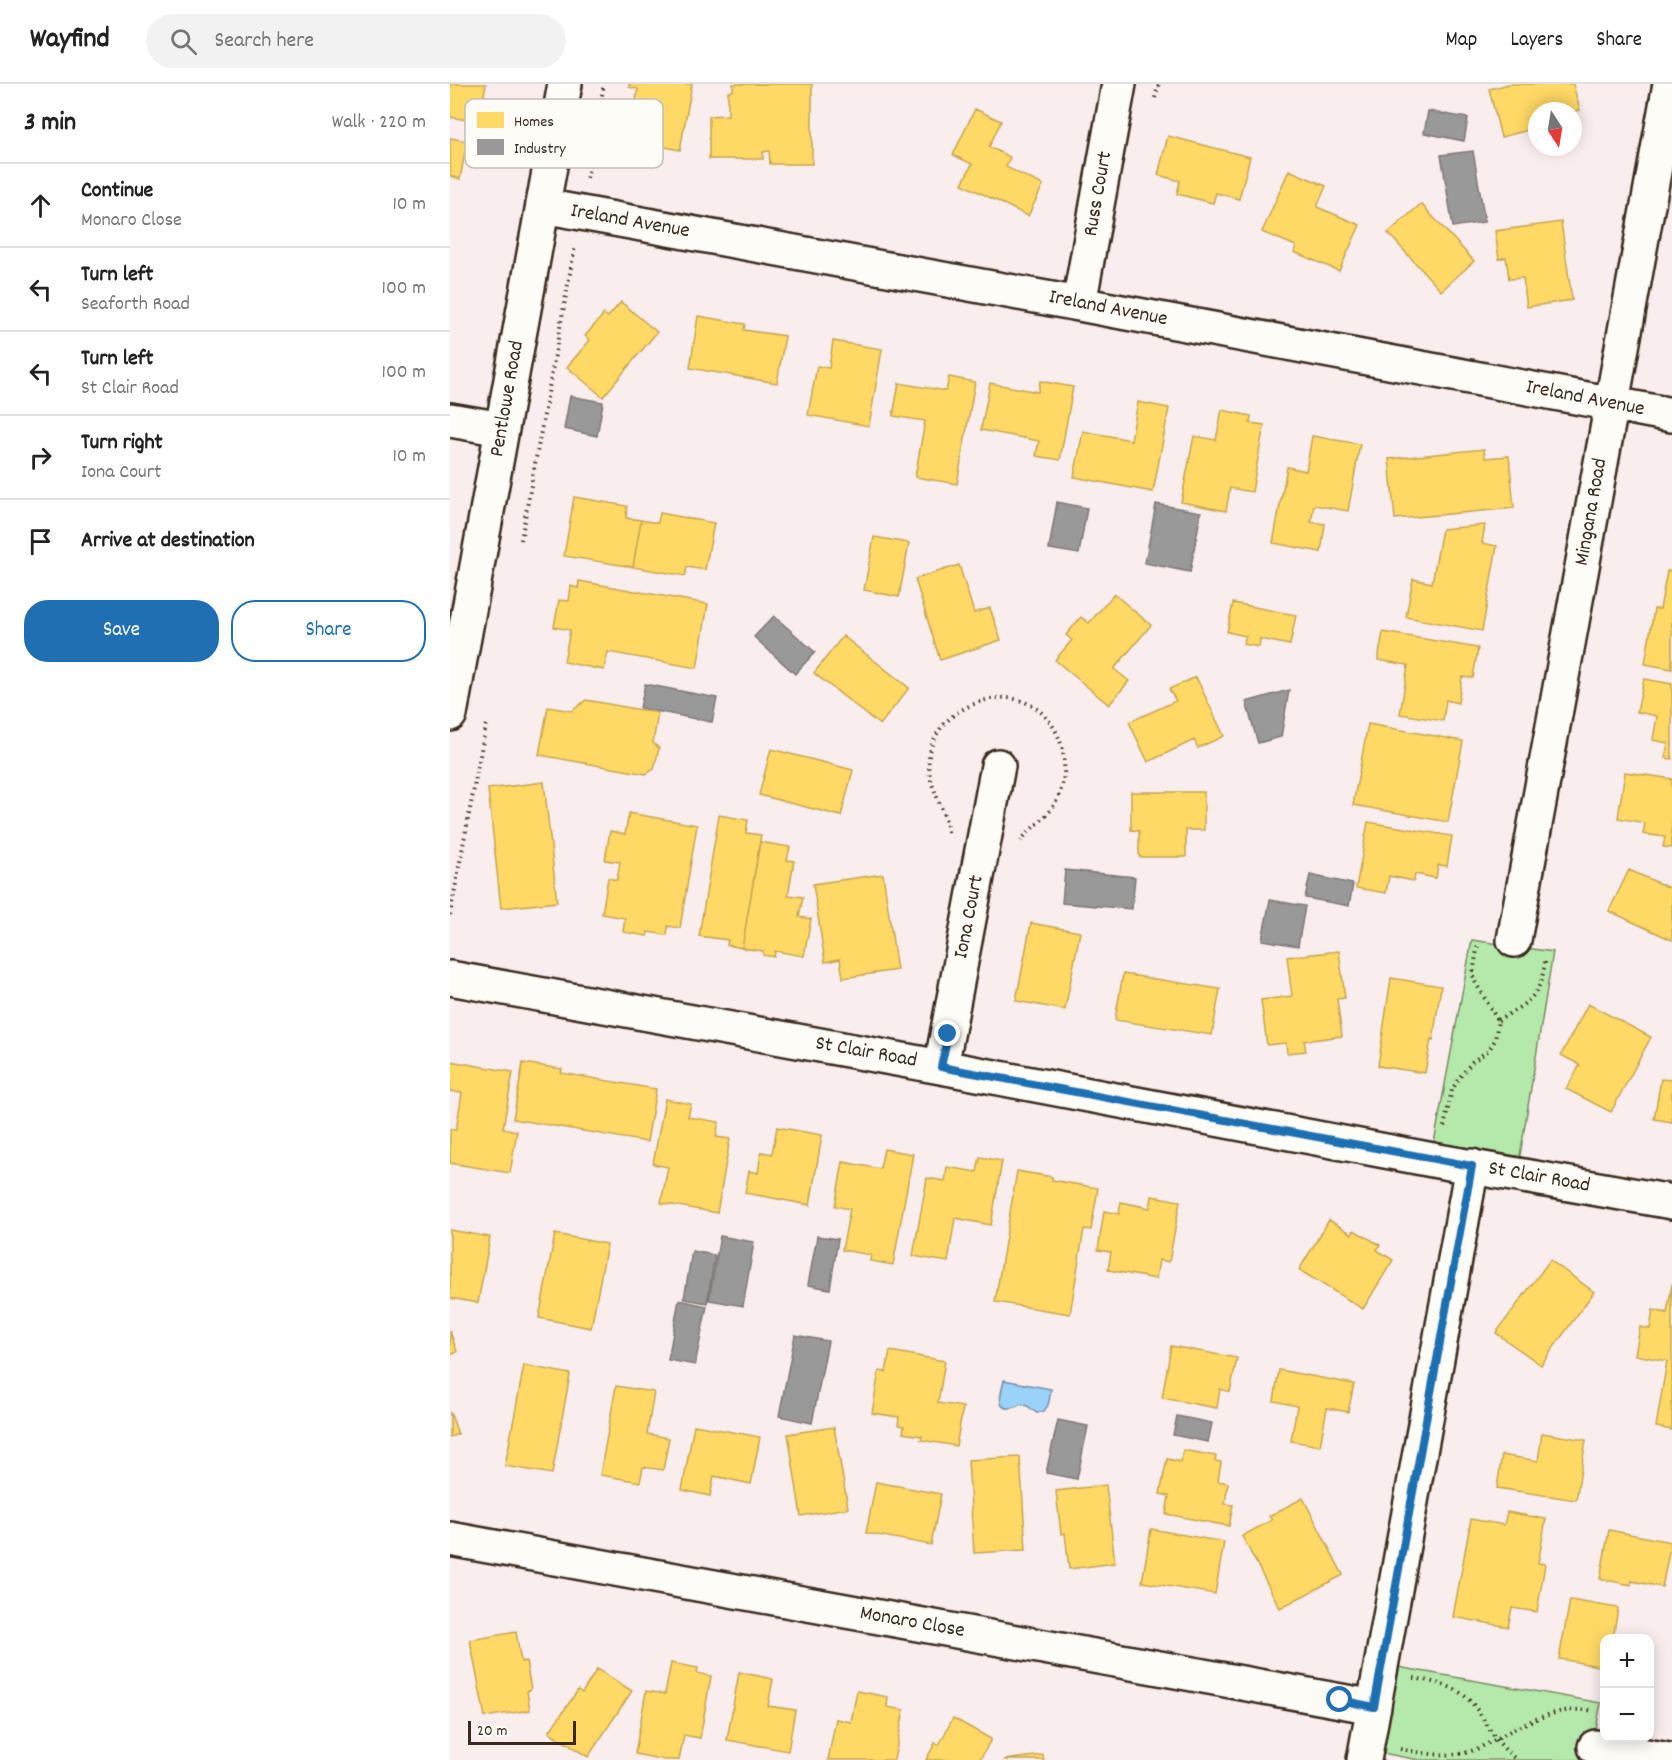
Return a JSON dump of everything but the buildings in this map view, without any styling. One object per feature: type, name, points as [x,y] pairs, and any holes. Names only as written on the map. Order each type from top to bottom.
[{"type":"street","name":"Pentlowe Road","points":[[562,99],[565,84]]},
{"type":"street","name":"Russ Court","points":[[1079,304],[1119,84]]},
{"type":"street","name":"Mingana Road","points":[[1514,940],[1670,84]]},
{"type":"street","name":"Pentlowe Road","points":[[450,714],[550,168]]},
{"type":"street","name":"Ireland Avenue","points":[[543,206],[1672,415]]},
{"type":"street","points":[[450,420],[502,429]]},
{"type":"street","name":"Iona Court","points":[[941,1067],[998,766]]},
{"type":"street","name":"St Clair Road","points":[[450,978],[1672,1202]]},
{"type":"street","points":[[1379,1754],[1374,1707],[1472,1166]]},
{"type":"street","name":"Monaro Close","points":[[450,1539],[1374,1707]]},
{"type":"street","points":[[1595,1747],[1669,1760]]},
{"type":"path","points":[[601,99],[604,84]]},
{"type":"path","points":[[587,179],[589,168]]},
{"type":"path","points":[[1407,1676],[1460,1692],[1470,1701],[1496,1739],[1517,1760]]},
{"type":"path","points":[[1379,1754],[1417,1752],[1449,1755],[1477,1749],[1516,1728],[1548,1715],[1570,1709],[1594,1711]]},
{"type":"green space","points":[[1472,940],[1553,952],[1517,1174],[1431,1159]]},
{"type":"green space","points":[[1381,1664],[1600,1703],[1590,1760],[1419,1760],[1366,1750]]},
{"type":"water","points":[[1004,1380],[1051,1389],[1047,1408],[1037,1413],[1022,1404],[1015,1407],[1004,1407],[1001,1400]]},
{"type":"route","points":[[948,1034],[941,1067],[1472,1166],[1374,1707],[1340,1700]]}]
